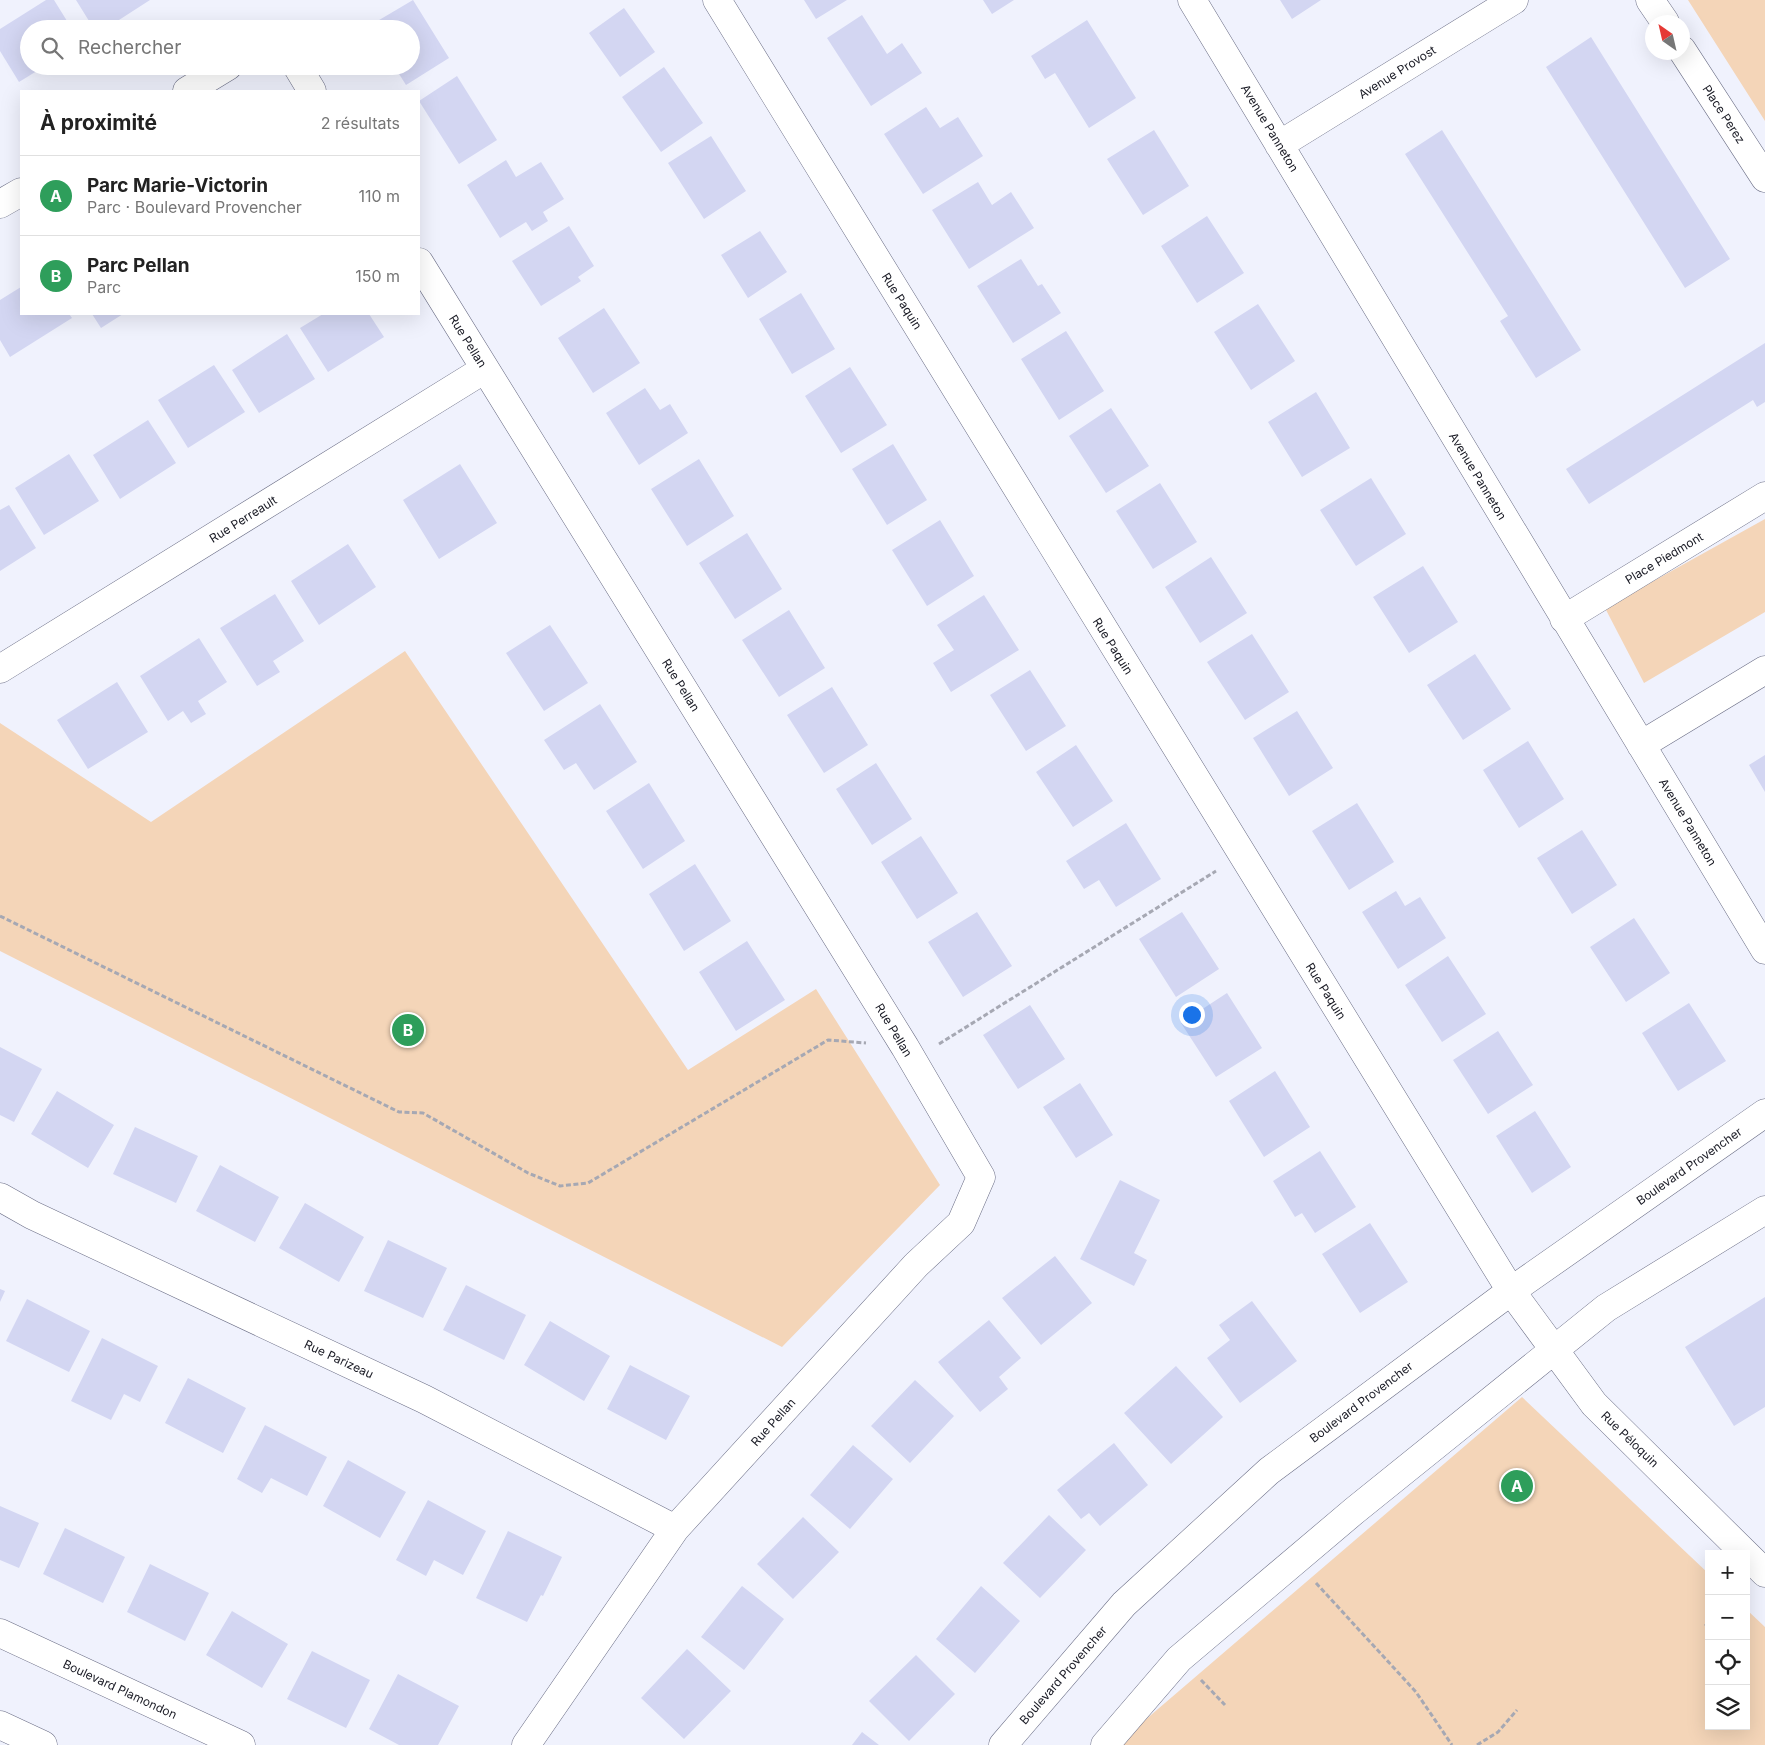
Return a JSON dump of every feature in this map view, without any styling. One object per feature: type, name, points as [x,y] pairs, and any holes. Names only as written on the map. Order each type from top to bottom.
[{"type":"street","name":"Rue Paquin","points":[[717,0],[1511,1291]]},
{"type":"street","name":"Avenue Panneton","points":[[1192,0],[1765,950]]},
{"type":"street","name":"Avenue Provost","points":[[1279,145],[1514,0]]},
{"type":"street","points":[[1650,0],[1660,15]]},
{"type":"street","name":"Place Perez","points":[[1688,60],[1765,178]]},
{"type":"street","points":[[188,90],[213,75]]},
{"type":"street","points":[[302,75],[311,90]]},
{"type":"street","points":[[0,204],[20,193]]},
{"type":"street","name":"Rue Pellan","points":[[420,264],[905,1047],[981,1177],[961,1223],[916,1265],[675,1529],[526,1745]]},
{"type":"street","name":"Rue Perreault","points":[[0,669],[486,369]]},
{"type":"street","name":"Place Piedmont","points":[[1564,619],[1765,496]]},
{"type":"street","points":[[1641,745],[1765,670]]},
{"type":"street","name":"Boulevard Provencher","points":[[1003,1745],[1124,1604],[1269,1471],[1511,1291],[1765,1113]]},
{"type":"street","name":"Rue Parizeau","points":[[0,1197],[32,1215],[424,1399],[675,1529]]},
{"type":"street","points":[[1105,1745],[1179,1659],[1295,1560],[1554,1350],[1606,1308],[1765,1210]]},
{"type":"street","name":"Rue Péloquin","points":[[1511,1291],[1594,1404],[1765,1573]]},
{"type":"street","name":"Boulevard Plamondon","points":[[0,1634],[241,1745]]},
{"type":"street","points":[[0,1725],[43,1745]]},
{"type":"path","points":[[0,916],[399,1112],[423,1113],[528,1173],[560,1186],[588,1183],[828,1040],[905,1047],[940,1044],[1242,855]]},
{"type":"path","points":[[1295,1560],[1416,1692],[1452,1745]]},
{"type":"path","points":[[1477,1745],[1498,1732],[1517,1710]]},
{"type":"shaded area","points":[[1688,0],[1765,0],[1765,121]]},
{"type":"shaded area","points":[[1765,519],[1765,612],[1644,683],[1605,608]]},
{"type":"shaded area","points":[[405,651],[688,1070],[816,989],[940,1185],[782,1347],[0,951],[0,723],[151,822]]},
{"type":"shaded area","points":[[1522,1397],[1705,1570],[1705,1730],[1750,1730],[1750,1613],[1765,1627],[1765,1745],[1116,1745]]},
{"type":"building","points":[[46,0],[54,0],[66,20],[20,20],[20,75],[30,75],[19,82],[0,51],[0,29]]},
{"type":"building","points":[[76,0],[150,0],[119,20],[88,20]]},
{"type":"building","points":[[413,0],[449,58],[406,85],[400,75],[420,75],[420,20],[379,20]]},
{"type":"building","points":[[804,0],[847,0],[816,19]]},
{"type":"building","points":[[983,0],[1014,0],[992,14]]},
{"type":"building","points":[[1280,0],[1321,0],[1292,19]]},
{"type":"building","points":[[624,8],[655,52],[620,77],[589,33]]},
{"type":"building","points":[[862,15],[887,54],[902,43],[922,73],[871,106],[827,38]]},
{"type":"building","points":[[1087,20],[1136,98],[1089,128],[1055,73],[1045,79],[1031,56]]},
{"type":"building","points":[[1591,37],[1730,259],[1685,288],[1546,67]]},
{"type":"building","points":[[664,67],[703,123],[661,152],[622,97]]},
{"type":"building","points":[[457,76],[497,140],[459,164],[420,100]]},
{"type":"building","points":[[926,107],[940,128],[958,117],[983,156],[923,194],[884,134]]},
{"type":"building","points":[[1154,130],[1189,186],[1143,215],[1107,159]]},
{"type":"building","points":[[1442,130],[1581,350],[1536,378],[1500,321],[1508,316],[1405,154]]},
{"type":"building","points":[[711,136],[746,191],[704,219],[668,163]]},
{"type":"building","points":[[506,160],[516,177],[541,162],[564,199],[543,212],[548,221],[532,231],[526,222],[500,238],[467,185]]},
{"type":"building","points":[[978,182],[992,205],[1011,192],[1034,228],[969,269],[932,210]]},
{"type":"building","points":[[1207,216],[1244,273],[1197,303],[1161,246]]},
{"type":"building","points":[[569,226],[594,266],[578,277],[581,281],[541,306],[512,261]]},
{"type":"building","points":[[760,231],[787,272],[748,298],[721,255]]},
{"type":"building","points":[[1021,259],[1038,286],[1042,284],[1061,313],[1013,343],[977,286]]},
{"type":"building","points":[[20,288],[20,315],[70,315],[72,318],[10,357],[0,340],[0,300]]},
{"type":"building","points":[[801,293],[835,349],[792,374],[759,319]]},
{"type":"building","points":[[1258,304],[1295,361],[1251,390],[1214,332]]},
{"type":"building","points":[[604,308],[640,363],[593,393],[558,338]]},
{"type":"building","points":[[93,315],[121,315],[101,328]]},
{"type":"building","points":[[321,315],[370,315],[384,337],[328,372],[300,328]]},
{"type":"building","points":[[1066,331],[1104,391],[1059,420],[1021,359]]},
{"type":"building","points":[[287,334],[315,379],[259,413],[232,370]]},
{"type":"building","points":[[1765,343],[1765,402],[1757,407],[1753,400],[1589,504],[1566,469]]},
{"type":"building","points":[[214,365],[245,412],[188,448],[158,400]]},
{"type":"building","points":[[850,367],[887,425],[841,453],[805,396]]},
{"type":"building","points":[[645,388],[660,410],[670,404],[688,433],[639,465],[606,413]]},
{"type":"building","points":[[1316,392],[1350,448],[1302,477],[1268,422]]},
{"type":"building","points":[[1111,408],[1149,466],[1106,493],[1069,436]]},
{"type":"building","points":[[148,420],[176,463],[120,499],[93,455]]},
{"type":"building","points":[[893,444],[927,500],[887,525],[852,469]]},
{"type":"building","points":[[69,454],[99,501],[44,535],[15,488]]},
{"type":"building","points":[[699,459],[734,516],[687,546],[651,489]]},
{"type":"building","points":[[460,464],[497,523],[439,559],[403,500]]},
{"type":"building","points":[[1371,478],[1406,534],[1356,566],[1320,510]]},
{"type":"building","points":[[1160,483],[1197,542],[1153,569],[1116,511]]},
{"type":"building","points":[[9,505],[36,548],[0,571],[0,510]]},
{"type":"building","points":[[940,520],[974,576],[927,606],[892,550]]},
{"type":"building","points":[[747,533],[782,589],[735,619],[699,563]]},
{"type":"building","points":[[348,544],[376,587],[319,625],[291,581]]},
{"type":"building","points":[[1211,557],[1247,613],[1200,643],[1165,587]]},
{"type":"building","points":[[1423,566],[1458,622],[1409,653],[1373,597]]},
{"type":"building","points":[[275,594],[304,641],[273,661],[280,672],[257,686],[220,628]]},
{"type":"building","points":[[984,595],[1019,650],[951,692],[933,663],[954,650],[937,625]]},
{"type":"building","points":[[789,610],[825,668],[779,697],[742,640]]},
{"type":"building","points":[[550,625],[588,683],[544,711],[506,653]]},
{"type":"building","points":[[1252,634],[1289,692],[1245,720],[1207,662]]},
{"type":"building","points":[[199,638],[227,682],[198,701],[206,714],[191,723],[183,711],[168,721],[140,676]]},
{"type":"building","points":[[1475,654],[1511,709],[1463,740],[1427,685]]},
{"type":"building","points":[[1030,670],[1066,726],[1026,751],[990,695]]},
{"type":"building","points":[[117,682],[148,732],[88,769],[57,720]]},
{"type":"building","points":[[832,687],[868,745],[824,773],[787,715]]},
{"type":"building","points":[[600,704],[637,762],[594,790],[576,763],[564,770],[544,740]]},
{"type":"building","points":[[1297,711],[1333,768],[1289,796],[1253,738]]},
{"type":"building","points":[[1528,741],[1564,799],[1519,828],[1483,770]]},
{"type":"building","points":[[1076,745],[1113,801],[1073,827],[1036,772]]},
{"type":"building","points":[[1765,755],[1765,792],[1749,765]]},
{"type":"building","points":[[876,763],[912,819],[872,845],[836,789]]},
{"type":"building","points":[[649,783],[685,841],[643,869],[606,811]]},
{"type":"building","points":[[1357,803],[1394,862],[1349,890],[1312,831]]},
{"type":"building","points":[[1126,823],[1161,879],[1116,907],[1099,880],[1084,889],[1066,861]]},
{"type":"building","points":[[1582,830],[1617,885],[1572,914],[1537,858]]},
{"type":"building","points":[[921,836],[958,893],[917,919],[881,862]]},
{"type":"building","points":[[695,864],[731,921],[684,951],[649,894]]},
{"type":"building","points":[[1396,891],[1405,906],[1420,897],[1446,938],[1398,969],[1362,912]]},
{"type":"building","points":[[977,912],[1012,966],[963,997],[928,942]]},
{"type":"building","points":[[1182,912],[1219,969],[1176,997],[1139,939]]},
{"type":"building","points":[[1634,918],[1670,973],[1626,1002],[1590,947]]},
{"type":"building","points":[[747,941],[785,1000],[736,1031],[699,972]]},
{"type":"building","points":[[1448,956],[1486,1014],[1442,1042],[1405,985]]},
{"type":"building","points":[[1227,993],[1262,1048],[1216,1077],[1181,1023]]},
{"type":"building","points":[[1689,1003],[1726,1061],[1678,1091],[1642,1033]]},
{"type":"building","points":[[1030,1005],[1065,1059],[1018,1089],[983,1035]]},
{"type":"building","points":[[1498,1031],[1533,1085],[1488,1114],[1453,1060]]},
{"type":"building","points":[[0,1047],[42,1069],[14,1122],[0,1115]]},
{"type":"building","points":[[1275,1071],[1310,1127],[1264,1157],[1229,1101]]},
{"type":"building","points":[[1080,1083],[1113,1135],[1076,1158],[1043,1107]]},
{"type":"building","points":[[57,1091],[114,1125],[88,1168],[31,1134]]},
{"type":"building","points":[[1535,1111],[1571,1167],[1532,1193],[1496,1136]]},
{"type":"building","points":[[135,1127],[198,1156],[176,1203],[113,1174]]},
{"type":"building","points":[[1320,1151],[1356,1207],[1315,1233],[1302,1213],[1295,1217],[1273,1181]]},
{"type":"building","points":[[220,1165],[279,1197],[255,1242],[196,1211]]},
{"type":"building","points":[[1120,1180],[1160,1200],[1134,1253],[1147,1260],[1134,1286],[1080,1259]]},
{"type":"building","points":[[305,1203],[364,1237],[339,1282],[279,1248]]},
{"type":"building","points":[[1370,1223],[1408,1282],[1360,1313],[1322,1254]]},
{"type":"building","points":[[388,1240],[447,1268],[423,1318],[364,1291]]},
{"type":"building","points":[[1055,1256],[1092,1303],[1041,1345],[1002,1298]]},
{"type":"building","points":[[466,1285],[526,1315],[504,1360],[443,1330]]},
{"type":"building","points":[[0,1289],[5,1291],[0,1302]]},
{"type":"building","points":[[1765,1297],[1765,1407],[1734,1426],[1685,1347]]},
{"type":"building","points":[[27,1299],[90,1331],[69,1372],[6,1341]]},
{"type":"building","points":[[1252,1301],[1297,1361],[1240,1403],[1207,1358],[1230,1340],[1219,1325]]},
{"type":"building","points":[[989,1320],[1021,1358],[999,1377],[1008,1389],[980,1412],[938,1362]]},
{"type":"building","points":[[550,1321],[610,1356],[584,1401],[524,1365]]},
{"type":"building","points":[[102,1338],[158,1366],[140,1402],[124,1394],[111,1420],[71,1401]]},
{"type":"building","points":[[630,1365],[690,1396],[666,1440],[607,1409]]},
{"type":"building","points":[[1176,1366],[1223,1417],[1171,1464],[1124,1413]]},
{"type":"building","points":[[188,1378],[246,1408],[223,1453],[165,1423]]},
{"type":"building","points":[[915,1380],[954,1416],[910,1463],[871,1426]]},
{"type":"building","points":[[265,1425],[327,1457],[307,1496],[271,1478],[262,1493],[237,1479]]},
{"type":"building","points":[[1114,1443],[1148,1485],[1100,1526],[1089,1513],[1081,1519],[1057,1490]]},
{"type":"building","points":[[853,1445],[893,1479],[850,1529],[810,1495]]},
{"type":"building","points":[[348,1460],[406,1492],[380,1538],[323,1506]]},
{"type":"building","points":[[428,1500],[486,1531],[463,1575],[434,1560],[426,1576],[396,1560]]},
{"type":"building","points":[[0,1506],[39,1523],[19,1568],[0,1560]]},
{"type":"building","points":[[1049,1515],[1086,1550],[1040,1598],[1003,1563]]},
{"type":"building","points":[[803,1517],[839,1552],[793,1599],[757,1564]]},
{"type":"building","points":[[65,1528],[125,1557],[103,1603],[43,1574]]},
{"type":"building","points":[[508,1531],[562,1557],[543,1596],[541,1595],[527,1622],[476,1598]]},
{"type":"building","points":[[150,1564],[209,1593],[185,1641],[127,1612]]},
{"type":"building","points":[[742,1586],[784,1619],[744,1670],[701,1637]]},
{"type":"building","points":[[981,1586],[1020,1621],[975,1673],[936,1639]]},
{"type":"building","points":[[232,1611],[288,1644],[262,1688],[206,1655]]},
{"type":"building","points":[[687,1649],[731,1691],[684,1739],[641,1698]]},
{"type":"building","points":[[312,1651],[370,1680],[346,1728],[287,1699]]},
{"type":"building","points":[[916,1655],[955,1694],[909,1741],[869,1701]]},
{"type":"building","points":[[398,1674],[459,1706],[438,1745],[399,1745],[369,1729]]},
{"type":"building","points":[[862,1732],[879,1745],[852,1745]]},
{"type":"place","name":"Parc Pellan","points":[[408,1030]]},
{"type":"place","name":"Parc Marie-Victorin","points":[[1517,1486]]}]
